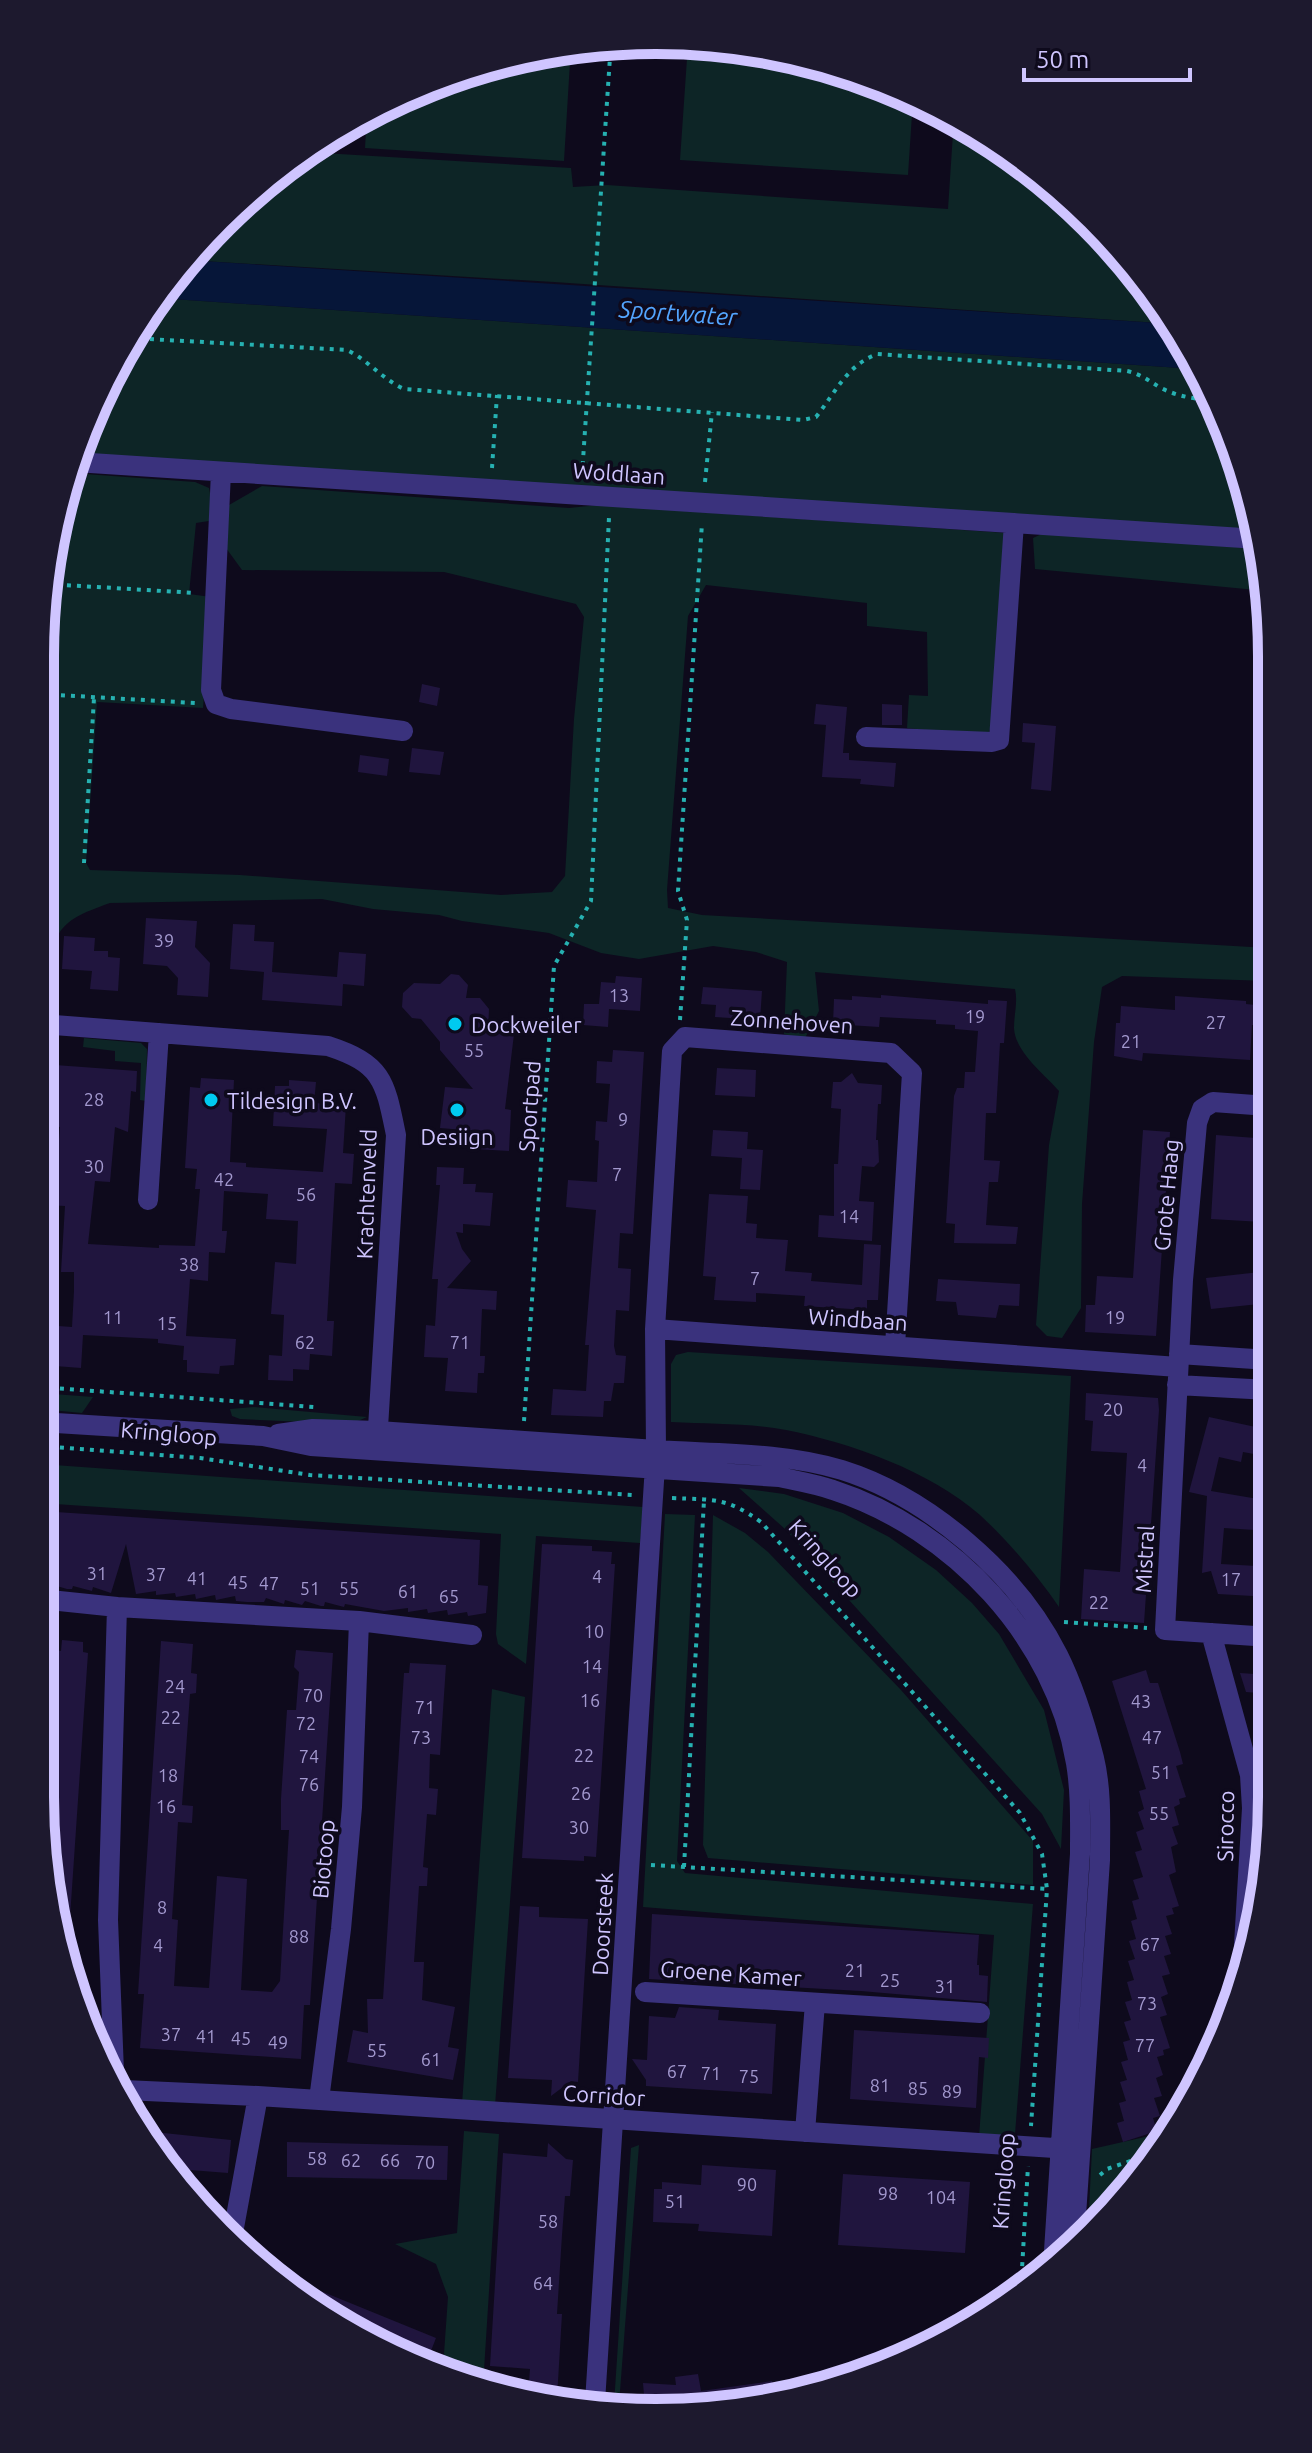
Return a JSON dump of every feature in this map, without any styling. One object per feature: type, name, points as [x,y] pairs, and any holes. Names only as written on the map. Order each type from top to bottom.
[{"type":"street","name":"Woldlaan","points":[[86,463],[1246,538]]},
{"type":"street","points":[[221,472],[211,690],[216,704],[231,709],[403,731]]},
{"type":"street","points":[[866,737],[999,740],[1014,523]]},
{"type":"street","name":"Krachtenveld","points":[[54,1025],[328,1046],[352,1054],[376,1070],[389,1102],[396,1135],[377,1441]]},
{"type":"street","points":[[148,1200],[159,1033]]},
{"type":"street","points":[[655,1459],[655,1329],[672,1051],[685,1037]]},
{"type":"street","name":"Zonnehoven","points":[[685,1037],[891,1053],[912,1073],[895,1346]]},
{"type":"street","name":"Grote Haag","points":[[1178,1369],[1197,1123],[1202,1109],[1213,1102],[1258,1105]]},
{"type":"street","name":"Windbaan","points":[[655,1329],[1178,1369],[1258,1387]]},
{"type":"street","name":"Windbaan","points":[[1178,1369],[1258,1361]]},
{"type":"street","name":"Mistral","points":[[1178,1369],[1165,1630],[1258,1636]]},
{"type":"street","name":"Kringloop","points":[[54,1423],[263,1436],[313,1429],[377,1441],[655,1459],[777,1456],[843,1471],[907,1499],[970,1544],[1021,1598],[1057,1653],[1079,1704],[1094,1760],[1100,1803],[1100,1860],[1081,2150],[1070,2234]]},
{"type":"street","name":"Kringloop","points":[[377,1441],[523,1441],[779,1477],[833,1490],[898,1519],[953,1556],[1006,1610],[1042,1662],[1072,1749],[1081,1805],[1059,2148],[1068,2236]]},
{"type":"street","name":"Doorsteek","points":[[595,2396],[655,1459]]},
{"type":"street","points":[[54,1600],[359,1621],[472,1635]]},
{"type":"street","points":[[113,2057],[108,1920],[117,1607]]},
{"type":"street","name":"Biotoop","points":[[319,2100],[341,1929],[352,1807],[359,1621]]},
{"type":"street","name":"Sirocco","points":[[1211,1633],[1250,1775],[1252,1808],[1246,1915]]},
{"type":"street","name":"Groene Kamer","points":[[645,1992],[980,2013]]},
{"type":"street","name":"Groene Kamer","points":[[805,2132],[815,2003]]},
{"type":"street","name":"Corridor","points":[[131,2090],[1081,2150]]},
{"type":"street","points":[[234,2227],[258,2096]]},
{"type":"path","points":[[581,495],[610,56]]},
{"type":"path","points":[[145,339],[347,350],[360,356],[392,384],[404,389],[803,420],[816,417],[850,369],[861,360],[877,354],[1127,371],[1142,374],[1174,394],[1200,398]]},
{"type":"path","points":[[491,489],[497,395]]},
{"type":"path","points":[[685,1037],[680,1024],[687,920],[678,891],[703,503],[712,412]]},
{"type":"path","name":"Sportpad","points":[[523,1441],[554,966],[591,901],[610,497]]},
{"type":"path","points":[[58,585],[215,594]]},
{"type":"path","points":[[54,695],[216,704]]},
{"type":"path","points":[[84,863],[94,697]]},
{"type":"path","name":"Kringloop","points":[[54,1447],[200,1458],[310,1475],[726,1501],[761,1522],[1020,1813],[1042,1854],[1047,1889],[1022,2275]]},
{"type":"path","points":[[684,1867],[704,1500]]},
{"type":"path","points":[[629,1864],[1047,1889]]},
{"type":"path","points":[[1099,2185],[1100,2174],[1107,2169],[1137,2159]]},
{"type":"green space","points":[[687,55],[735,59],[812,75],[850,86],[912,112],[908,175],[680,160]]},
{"type":"green space","points":[[570,62],[564,161],[365,148],[366,129],[426,100],[500,75]]},
{"type":"green space","points":[[953,133],[990,155],[1053,203],[1109,259],[1158,323],[201,261],[259,203],[325,153],[571,168],[573,187],[607,185],[948,209]]},
{"type":"green space","points":[[172,299],[1184,368],[1226,462],[1245,533],[88,457],[116,390]]},
{"type":"green space","points":[[83,474],[195,482],[209,488],[215,520],[196,523],[189,594],[211,597],[203,708],[97,702],[86,863],[90,870],[240,875],[501,895],[552,892],[565,876],[574,719],[584,617],[576,604],[444,572],[242,570],[226,548],[229,505],[262,486],[569,508],[598,505],[1006,533],[993,721],[989,732],[981,736],[907,728],[909,695],[928,696],[927,632],[867,626],[867,603],[706,585],[688,616],[668,908],[702,915],[1258,947],[1258,981],[1122,976],[1102,987],[1094,1042],[1082,1204],[1081,1308],[1062,1338],[1047,1336],[1036,1325],[1049,1145],[1059,1091],[1019,1046],[1014,1028],[1015,989],[815,972],[819,1011],[804,1040],[784,1034],[787,962],[756,952],[713,946],[639,959],[601,953],[549,933],[322,899],[110,903],[66,924],[54,947],[55,617],[66,539]]},
{"type":"green space","points":[[1046,532],[1248,548],[1254,590],[1035,569],[1033,538]]},
{"type":"green space","points":[[84,1038],[141,1043],[147,1049],[146,1101],[140,1100],[141,1063],[115,1061],[115,1051],[83,1047]]},
{"type":"green space","points":[[688,1352],[1071,1376],[1059,1607],[1022,1559],[980,1515],[960,1499],[914,1472],[863,1451],[786,1430],[671,1422],[671,1364],[676,1355]]},
{"type":"green space","points":[[54,1394],[93,1397],[82,1413],[54,1410]]},
{"type":"green space","points":[[254,1407],[367,1417],[351,1424],[240,1419],[232,1416],[230,1409]]},
{"type":"green space","points":[[54,1465],[643,1507],[640,1543],[536,1536],[526,1664],[498,1644],[496,1634],[501,1534],[54,1504]]},
{"type":"green space","points":[[739,1488],[784,1494],[843,1513],[889,1537],[936,1570],[972,1603],[999,1634],[1044,1710],[1064,1790],[1061,1849],[1042,1814],[785,1529]]},
{"type":"green space","points":[[665,1514],[695,1515],[677,1861],[685,1873],[1033,1904],[1015,2134],[979,2137],[994,1935],[643,1907]]},
{"type":"green space","points":[[713,1515],[745,1533],[768,1552],[901,1690],[1033,1841],[1033,1885],[708,1858],[703,1845]]},
{"type":"green space","points":[[492,1689],[525,1697],[495,2106],[462,2104]]},
{"type":"green space","points":[[464,2131],[499,2134],[484,2373],[444,2360],[448,2297],[436,2264],[395,2244],[457,2233]]},
{"type":"green space","points":[[1154,2135],[1089,2216],[1092,2149]]},
{"type":"green space","points":[[639,2145],[619,2398],[617,2398],[614,2398],[631,2148]]},
{"type":"water","name":"Sportwater","points":[[201,261],[1158,323],[1184,368],[172,299]]},
{"type":"building","points":[[422,684],[440,688],[437,706],[419,702]]},
{"type":"building","points":[[816,704],[847,707],[843,753],[849,753],[849,760],[896,763],[894,787],[860,784],[861,779],[822,777],[826,725],[814,724]]},
{"type":"building","points":[[882,704],[902,705],[902,725],[882,725]]},
{"type":"building","points":[[1023,723],[1056,726],[1051,791],[1031,789],[1035,743],[1022,742]]},
{"type":"building","points":[[412,748],[444,752],[440,775],[409,772]]},
{"type":"building","points":[[360,755],[389,759],[387,776],[358,772]]},
{"type":"building","points":[[146,918],[197,921],[195,947],[210,963],[208,997],[177,995],[178,978],[167,966],[143,964]]},
{"type":"building","points":[[233,924],[255,925],[254,941],[274,942],[272,972],[337,977],[339,952],[366,954],[364,986],[343,984],[342,1006],[262,1000],[264,972],[230,969]]},
{"type":"building","points":[[64,936],[95,938],[94,951],[108,951],[108,957],[120,958],[118,991],[90,989],[92,971],[62,969]]},
{"type":"building","points":[[451,974],[459,975],[468,985],[466,998],[480,998],[489,1009],[488,1032],[514,1034],[505,1109],[511,1110],[509,1151],[475,1149],[476,1131],[440,1128],[445,1087],[473,1089],[440,1050],[440,1042],[421,1019],[412,1018],[402,1007],[403,993],[414,983],[440,984]]},
{"type":"building","points":[[616,976],[642,978],[640,1011],[609,1009],[608,1027],[583,1025],[584,1004],[599,1004],[601,982],[615,983]]},
{"type":"building","points":[[703,987],[762,991],[760,1020],[715,1017],[716,1005],[701,1004]]},
{"type":"building","points":[[881,995],[988,1004],[988,1000],[1007,1001],[1004,1043],[1000,1043],[996,1113],[986,1113],[984,1160],[1000,1161],[998,1182],[989,1182],[986,1225],[1018,1227],[1016,1244],[954,1243],[955,1224],[946,1223],[954,1096],[957,1088],[964,1088],[965,1072],[975,1072],[978,1031],[955,1029],[955,1025],[936,1024],[936,1020],[880,1017],[879,1027],[833,1024],[834,999],[852,1000],[852,996],[881,998]]},
{"type":"building","points":[[1175,996],[1246,1001],[1246,1004],[1258,1005],[1258,1026],[1252,1025],[1250,1060],[1143,1053],[1142,1061],[1114,1056],[1116,1023],[1120,1023],[1121,1006],[1175,1010]]},
{"type":"building","points":[[613,1050],[644,1052],[633,1234],[620,1233],[618,1268],[631,1269],[629,1311],[616,1310],[614,1346],[616,1355],[626,1356],[624,1383],[614,1383],[611,1401],[604,1401],[603,1417],[551,1415],[553,1389],[586,1391],[589,1345],[585,1345],[596,1210],[566,1207],[568,1180],[597,1182],[599,1141],[595,1140],[596,1121],[607,1122],[610,1084],[596,1083],[597,1061],[612,1062]]},
{"type":"building","points":[[55,1065],[137,1071],[136,1092],[131,1091],[128,1132],[115,1127],[110,1182],[95,1181],[88,1244],[159,1248],[159,1245],[195,1246],[200,1189],[195,1189],[197,1169],[185,1168],[190,1087],[200,1088],[201,1078],[234,1080],[230,1162],[246,1163],[246,1167],[323,1172],[327,1129],[273,1126],[275,1086],[289,1086],[289,1080],[316,1082],[314,1103],[346,1105],[343,1153],[354,1154],[352,1184],[335,1183],[327,1321],[334,1321],[332,1356],[310,1354],[309,1370],[293,1369],[293,1381],[268,1380],[269,1355],[282,1356],[284,1315],[271,1314],[275,1262],[296,1264],[298,1221],[266,1219],[268,1194],[224,1191],[222,1231],[227,1231],[225,1253],[209,1252],[208,1281],[190,1279],[186,1336],[236,1339],[234,1365],[220,1366],[219,1374],[187,1372],[187,1360],[183,1360],[184,1346],[158,1343],[158,1339],[83,1335],[81,1368],[54,1366],[54,1326],[72,1327],[74,1272],[61,1272],[65,1206],[54,1205],[54,1165],[57,1165],[60,1127],[54,1126]]},
{"type":"building","points":[[717,1068],[756,1070],[755,1097],[715,1095]]},
{"type":"building","points":[[852,1073],[858,1083],[882,1085],[876,1140],[879,1162],[874,1167],[862,1166],[859,1201],[874,1202],[872,1241],[818,1237],[819,1215],[834,1216],[834,1164],[838,1164],[841,1109],[831,1108],[833,1082],[841,1082]]},
{"type":"building","points":[[713,1130],[748,1132],[747,1149],[763,1150],[760,1190],[740,1189],[742,1158],[711,1156]]},
{"type":"building","points":[[1143,1130],[1170,1132],[1156,1336],[1085,1332],[1086,1305],[1095,1305],[1097,1276],[1133,1278]]},
{"type":"building","points":[[1216,1135],[1258,1138],[1258,1222],[1211,1219]]},
{"type":"building","points":[[437,1167],[464,1168],[463,1184],[476,1184],[475,1192],[493,1193],[490,1226],[463,1224],[463,1233],[456,1232],[462,1249],[471,1261],[447,1288],[497,1291],[496,1310],[482,1309],[480,1356],[485,1356],[484,1373],[478,1373],[477,1393],[445,1391],[448,1358],[424,1357],[426,1325],[435,1326],[438,1279],[432,1279],[440,1185],[436,1185]]},
{"type":"building","points":[[709,1194],[748,1196],[746,1223],[757,1224],[756,1238],[788,1240],[785,1271],[812,1273],[811,1281],[862,1285],[864,1244],[881,1245],[878,1300],[867,1300],[867,1310],[804,1306],[805,1296],[756,1293],[756,1302],[714,1300],[716,1277],[703,1276]]},
{"type":"building","points":[[1258,1272],[1258,1304],[1211,1309],[1206,1278]]},
{"type":"building","points":[[938,1279],[1020,1284],[1019,1306],[999,1305],[996,1318],[958,1315],[956,1302],[936,1301]]},
{"type":"building","points":[[1086,1393],[1158,1398],[1144,1623],[1081,1619],[1084,1569],[1120,1572],[1127,1453],[1091,1451],[1093,1421],[1085,1420]]},
{"type":"building","points":[[1209,1417],[1258,1428],[1258,1455],[1243,1452],[1241,1462],[1219,1457],[1211,1491],[1258,1499],[1258,1530],[1224,1528],[1221,1564],[1257,1566],[1258,1596],[1218,1594],[1211,1571],[1202,1573],[1207,1496],[1189,1492]]},
{"type":"building","points":[[56,1512],[480,1540],[478,1585],[488,1586],[486,1613],[448,1615],[447,1610],[408,1612],[408,1608],[384,1611],[325,1602],[321,1606],[285,1600],[284,1604],[266,1598],[264,1602],[247,1602],[236,1601],[235,1596],[216,1600],[215,1595],[196,1599],[195,1594],[176,1597],[175,1593],[156,1595],[156,1591],[136,1594],[126,1544],[111,1593],[93,1587],[92,1591],[73,1586],[67,1589],[54,1585]]},
{"type":"building","points":[[542,1544],[592,1546],[592,1551],[612,1552],[611,1564],[615,1564],[596,1857],[584,1856],[584,1861],[522,1858]]},
{"type":"building","points":[[62,1640],[83,1642],[83,1652],[88,1653],[69,1928],[55,1836],[54,1680],[56,1650],[61,1651]]},
{"type":"building","points":[[161,1641],[193,1644],[191,1673],[197,1674],[196,1693],[190,1694],[182,1805],[193,1806],[192,1823],[178,1822],[172,1919],[178,1920],[174,1986],[209,1988],[217,1876],[247,1879],[241,1990],[272,1992],[280,1981],[289,1830],[281,1830],[281,1799],[287,1710],[296,1710],[299,1672],[294,1667],[296,1650],[333,1653],[310,2005],[304,2005],[301,2059],[140,2048],[144,1994],[138,1994]]},
{"type":"building","points":[[410,1663],[446,1665],[440,1755],[430,1754],[429,1788],[438,1789],[436,1815],[427,1814],[423,1867],[428,1868],[427,1886],[419,1886],[414,1962],[424,1962],[422,2000],[455,2007],[448,2047],[459,2049],[453,2080],[347,2062],[353,2030],[368,2033],[367,1999],[383,1999],[404,1673],[409,1673]]},
{"type":"building","points":[[1146,1670],[1150,1683],[1158,1683],[1180,1752],[1183,1764],[1176,1766],[1186,1797],[1179,1799],[1180,1804],[1174,1807],[1179,1825],[1172,1827],[1178,1844],[1171,1847],[1176,1872],[1169,1875],[1179,1906],[1172,1908],[1174,1914],[1166,1916],[1172,1934],[1165,1936],[1171,1954],[1164,1956],[1170,1974],[1162,1976],[1168,1994],[1161,1997],[1167,2015],[1160,2017],[1170,2048],[1157,2057],[1163,2075],[1156,2078],[1162,2096],[1154,2098],[1160,2116],[1153,2118],[1157,2131],[1123,2142],[1117,2123],[1124,2121],[1119,2103],[1126,2101],[1120,2082],[1127,2080],[1121,2062],[1128,2060],[1123,2042],[1130,2040],[1124,2022],[1131,2020],[1125,2002],[1132,2000],[1127,1982],[1134,1980],[1128,1961],[1135,1959],[1129,1941],[1136,1939],[1131,1921],[1137,1919],[1132,1901],[1139,1899],[1133,1880],[1143,1877],[1135,1852],[1142,1850],[1136,1832],[1144,1829],[1138,1812],[1144,1809],[1139,1791],[1146,1789],[1112,1681]]},
{"type":"building","points":[[1240,1673],[1258,1674],[1258,1693],[1246,1692]]},
{"type":"building","points":[[520,1906],[539,1907],[539,1917],[588,1919],[578,2082],[571,2081],[551,2096],[552,2080],[508,2078]]},
{"type":"building","points":[[652,1914],[979,1935],[977,1965],[979,1975],[988,1976],[987,2002],[861,1991],[649,1979]]},
{"type":"building","points":[[679,2007],[719,2010],[718,2020],[776,2024],[772,2094],[646,2086],[646,2080],[632,2059],[647,2060],[649,2016],[675,2018]]},
{"type":"building","points":[[854,2030],[989,2038],[988,2058],[979,2057],[976,2108],[850,2099]]},
{"type":"building","points":[[156,2132],[231,2140],[228,2173],[183,2169]]},
{"type":"building","points":[[287,2142],[448,2146],[447,2180],[287,2177]]},
{"type":"building","points":[[548,2143],[566,2159],[573,2160],[570,2196],[565,2196],[562,2235],[557,2314],[562,2314],[557,2390],[529,2385],[530,2369],[490,2366],[503,2153],[547,2157]]},
{"type":"building","points":[[702,2165],[776,2170],[772,2236],[698,2231],[699,2224],[653,2222],[654,2189],[662,2189],[662,2182],[701,2185]]},
{"type":"building","points":[[843,2174],[970,2182],[965,2253],[838,2245]]},
{"type":"building","points":[[301,2283],[436,2338],[430,2354],[426,2353],[355,2318]]},
{"type":"building","points":[[698,2374],[701,2391],[772,2381],[773,2387],[695,2398],[644,2399],[643,2383],[676,2385],[675,2377]]},
{"type":"place","name":"Dockweiler","points":[[455,1024]]},
{"type":"place","name":"Tildesign B.V.","points":[[211,1100]]},
{"type":"place","name":"Desiign","points":[[457,1110]]}]
